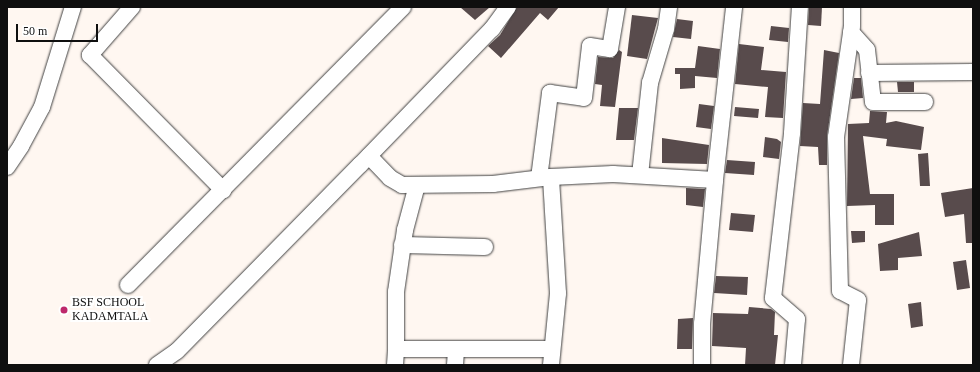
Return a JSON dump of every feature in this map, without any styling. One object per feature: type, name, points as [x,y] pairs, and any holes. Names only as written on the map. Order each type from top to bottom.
[{"type":"street","points":[[7,167],[22,146],[42,107],[73,7]]},
{"type":"street","points":[[132,7],[90,55],[223,190]]},
{"type":"street","points":[[128,285],[403,7]]},
{"type":"street","points":[[157,365],[176,351],[369,156],[492,29],[508,7]]},
{"type":"street","points":[[551,365],[558,293],[545,178],[550,93],[584,98],[590,46],[610,49],[617,7]]},
{"type":"street","points":[[640,175],[650,83],[666,29],[669,7]]},
{"type":"street","points":[[702,365],[702,324],[715,180],[734,7]]},
{"type":"street","points":[[793,365],[798,319],[774,298],[792,133],[800,7]]},
{"type":"street","points":[[851,365],[858,300],[840,291],[836,137],[851,32],[852,7]]},
{"type":"street","points":[[851,32],[867,50],[873,102],[925,102]]},
{"type":"street","points":[[869,73],[973,72]]},
{"type":"street","points":[[369,156],[390,178],[402,185],[493,184],[545,178],[613,174],[715,180]]},
{"type":"street","points":[[417,185],[402,245],[396,292],[395,357],[456,349],[552,348]]},
{"type":"street","points":[[402,245],[485,246]]},
{"type":"street","points":[[455,365],[456,349]]},
{"type":"building","points":[[460,7],[490,7],[475,20]]},
{"type":"building","points":[[517,7],[559,7],[548,20],[540,13],[501,58],[488,46],[500,35]]},
{"type":"building","points":[[809,7],[822,7],[821,26],[808,25]]},
{"type":"building","points":[[632,15],[658,18],[647,59],[627,56]]},
{"type":"building","points":[[677,19],[693,21],[691,39],[673,37]]},
{"type":"building","points":[[771,26],[789,28],[788,42],[769,40]]},
{"type":"building","points":[[739,44],[764,47],[761,70],[786,72],[783,118],[765,117],[768,87],[735,84]]},
{"type":"building","points":[[698,46],[720,49],[717,78],[695,76],[695,88],[680,89],[680,74],[675,74],[675,68],[695,68]]},
{"type":"building","points":[[619,50],[622,52],[615,107],[600,106],[602,85],[595,84],[598,57],[613,58]]},
{"type":"building","points":[[824,50],[839,53],[827,136],[827,165],[819,165],[818,147],[800,146],[803,103],[820,104]]},
{"type":"building","points":[[854,78],[861,78],[863,98],[851,99]]},
{"type":"building","points":[[897,82],[914,82],[914,92],[898,92]]},
{"type":"building","points":[[699,104],[714,106],[711,129],[696,127]]},
{"type":"building","points":[[735,107],[759,109],[758,118],[734,116]]},
{"type":"building","points":[[619,108],[638,108],[634,140],[616,140]]},
{"type":"building","points":[[870,111],[887,112],[886,123],[896,121],[924,127],[921,150],[886,146],[887,139],[863,136],[870,194],[894,194],[894,225],[875,225],[875,205],[847,206],[848,124],[869,123]]},
{"type":"building","points":[[765,137],[777,139],[781,142],[779,159],[763,157]]},
{"type":"building","points":[[662,138],[709,145],[707,164],[662,163]]},
{"type":"building","points":[[928,153],[930,186],[920,186],[918,154]]},
{"type":"building","points":[[727,160],[755,162],[754,175],[725,173]]},
{"type":"building","points":[[686,188],[705,189],[703,207],[686,205]]},
{"type":"building","points":[[973,188],[973,243],[966,243],[964,214],[945,217],[941,193]]},
{"type":"building","points":[[731,213],[755,215],[753,232],[729,230]]},
{"type":"building","points":[[851,231],[865,231],[865,242],[852,243]]},
{"type":"building","points":[[919,232],[922,256],[898,258],[898,270],[880,271],[878,244]]},
{"type":"building","points":[[966,260],[970,288],[957,290],[953,262]]},
{"type":"building","points":[[716,276],[748,277],[747,295],[714,293]]},
{"type":"building","points":[[921,302],[923,326],[911,328],[908,304]]},
{"type":"building","points":[[749,307],[771,309],[775,312],[774,335],[778,335],[775,365],[745,365],[746,348],[712,346],[713,313],[748,314]]},
{"type":"building","points":[[693,318],[692,349],[677,349],[678,319]]},
{"type":"place","name":"BSF SCHOOL KADAMTALA","points":[[64,310]]}]
